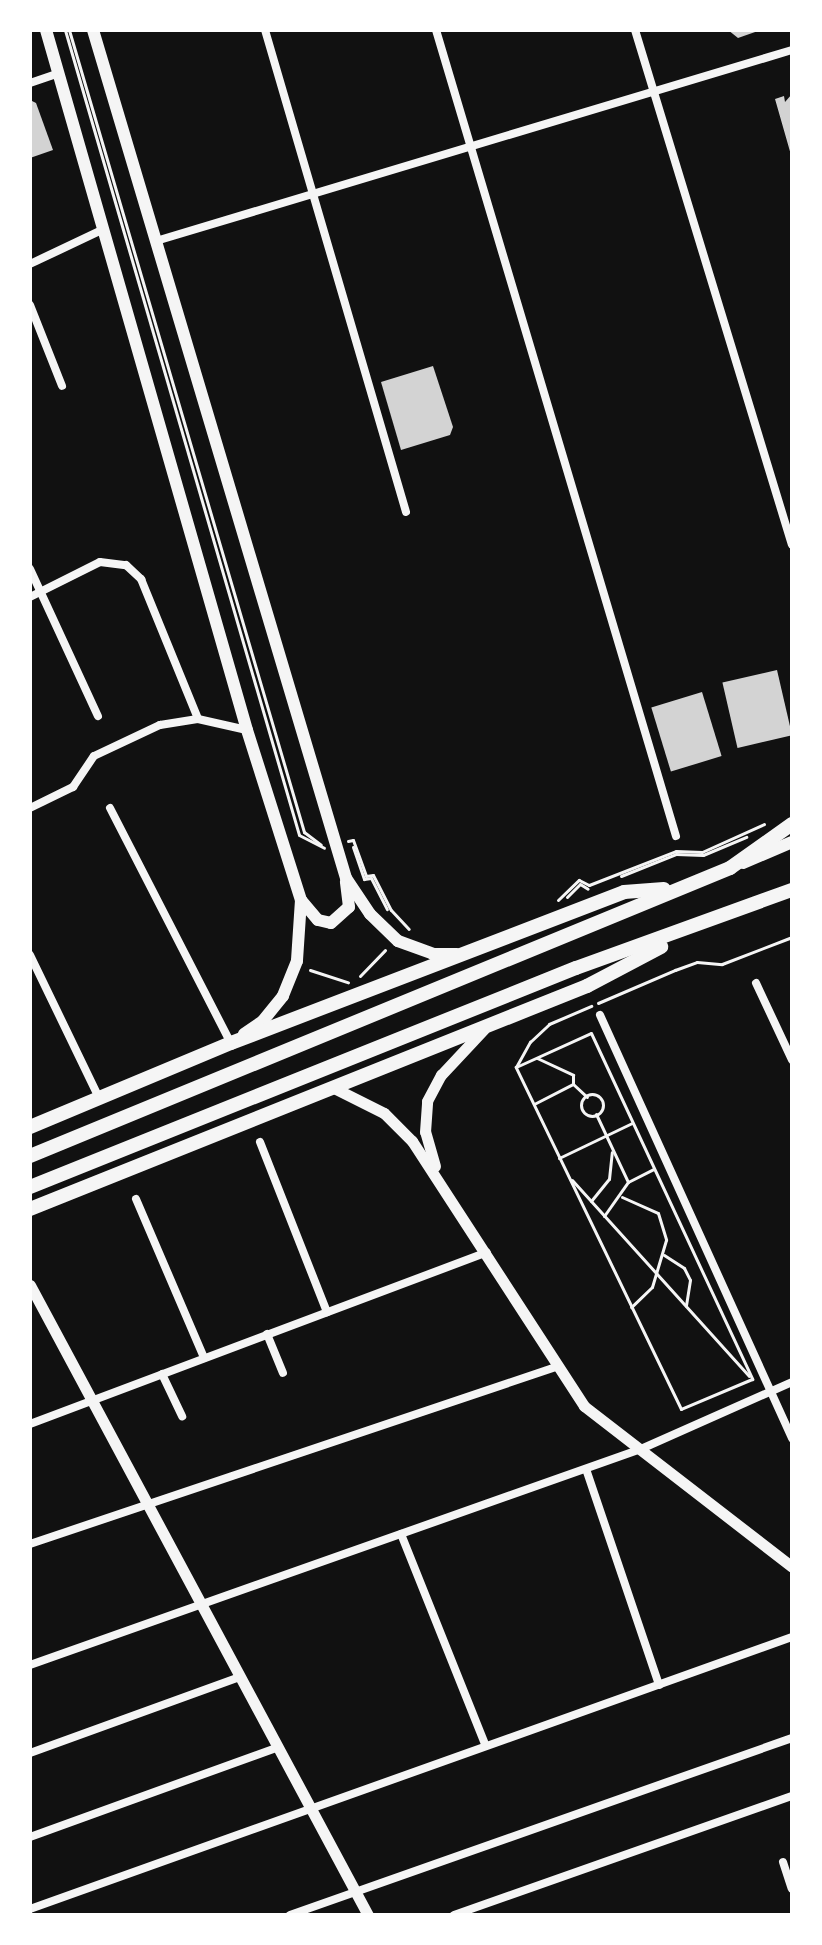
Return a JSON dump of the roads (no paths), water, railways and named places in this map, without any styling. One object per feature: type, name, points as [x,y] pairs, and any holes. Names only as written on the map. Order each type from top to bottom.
[{"type":"main road","points":[[46,30],[247,730],[301,900],[297,961],[283,996],[263,1021],[231,1043]]},
{"type":"main road","points":[[93,30],[346,878],[349,907],[331,923],[318,920],[301,900]]},
{"type":"main road","points":[[730,868],[792,824]]},
{"type":"main road","points":[[30,1156],[792,842]]},
{"type":"main road","points":[[346,878],[370,914],[398,941],[433,954],[463,955]]},
{"type":"main road","points":[[30,1127],[231,1043],[624,892],[676,888]]},
{"type":"main road","points":[[30,1187],[576,968],[696,928],[792,890]]},
{"type":"main road","points":[[30,1209],[587,986],[696,928]]},
{"type":"street","points":[[265,30],[406,512]]},
{"type":"street","points":[[436,30],[676,836]]},
{"type":"street","points":[[635,30],[792,545]]},
{"type":"street","points":[[156,241],[654,95],[792,50]]},
{"type":"street","points":[[30,83],[59,73]]},
{"type":"street","points":[[30,264],[104,229]]},
{"type":"street","points":[[30,305],[62,386]]},
{"type":"street","points":[[30,597],[109,560],[137,573],[198,719]]},
{"type":"street","points":[[30,569],[98,716]]},
{"type":"street","points":[[30,808],[73,787],[94,756],[160,725],[198,719],[247,730]]},
{"type":"street","points":[[110,808],[231,1043]]},
{"type":"street","points":[[30,955],[99,1098]]},
{"type":"street","points":[[756,983],[792,1060]]},
{"type":"street","points":[[600,1015],[792,1438]]},
{"type":"street","points":[[437,1174],[425,1132],[427,1101],[441,1075],[486,1026]]},
{"type":"street","points":[[331,1087],[384,1113],[437,1174],[584,1406],[792,1567]]},
{"type":"street","points":[[260,1142],[327,1312]]},
{"type":"street","points":[[136,1199],[204,1358]]},
{"type":"street","points":[[30,1424],[488,1252]]},
{"type":"street","points":[[30,1285],[368,1915]]},
{"type":"street","points":[[267,1334],[283,1373]]},
{"type":"street","points":[[30,1544],[559,1366]]},
{"type":"street","points":[[162,1374],[182,1416]]},
{"type":"street","points":[[30,1665],[641,1449],[792,1382]]},
{"type":"street","points":[[586,1469],[659,1685]]},
{"type":"street","points":[[401,1534],[486,1746]]},
{"type":"street","points":[[31,1912],[792,1637]]},
{"type":"street","points":[[30,1753],[240,1677]]},
{"type":"street","points":[[290,1915],[792,1738]]},
{"type":"street","points":[[30,1837],[278,1747]]},
{"type":"street","points":[[454,1915],[792,1796]]},
{"type":"street","points":[[783,1862],[792,1889]]}]
